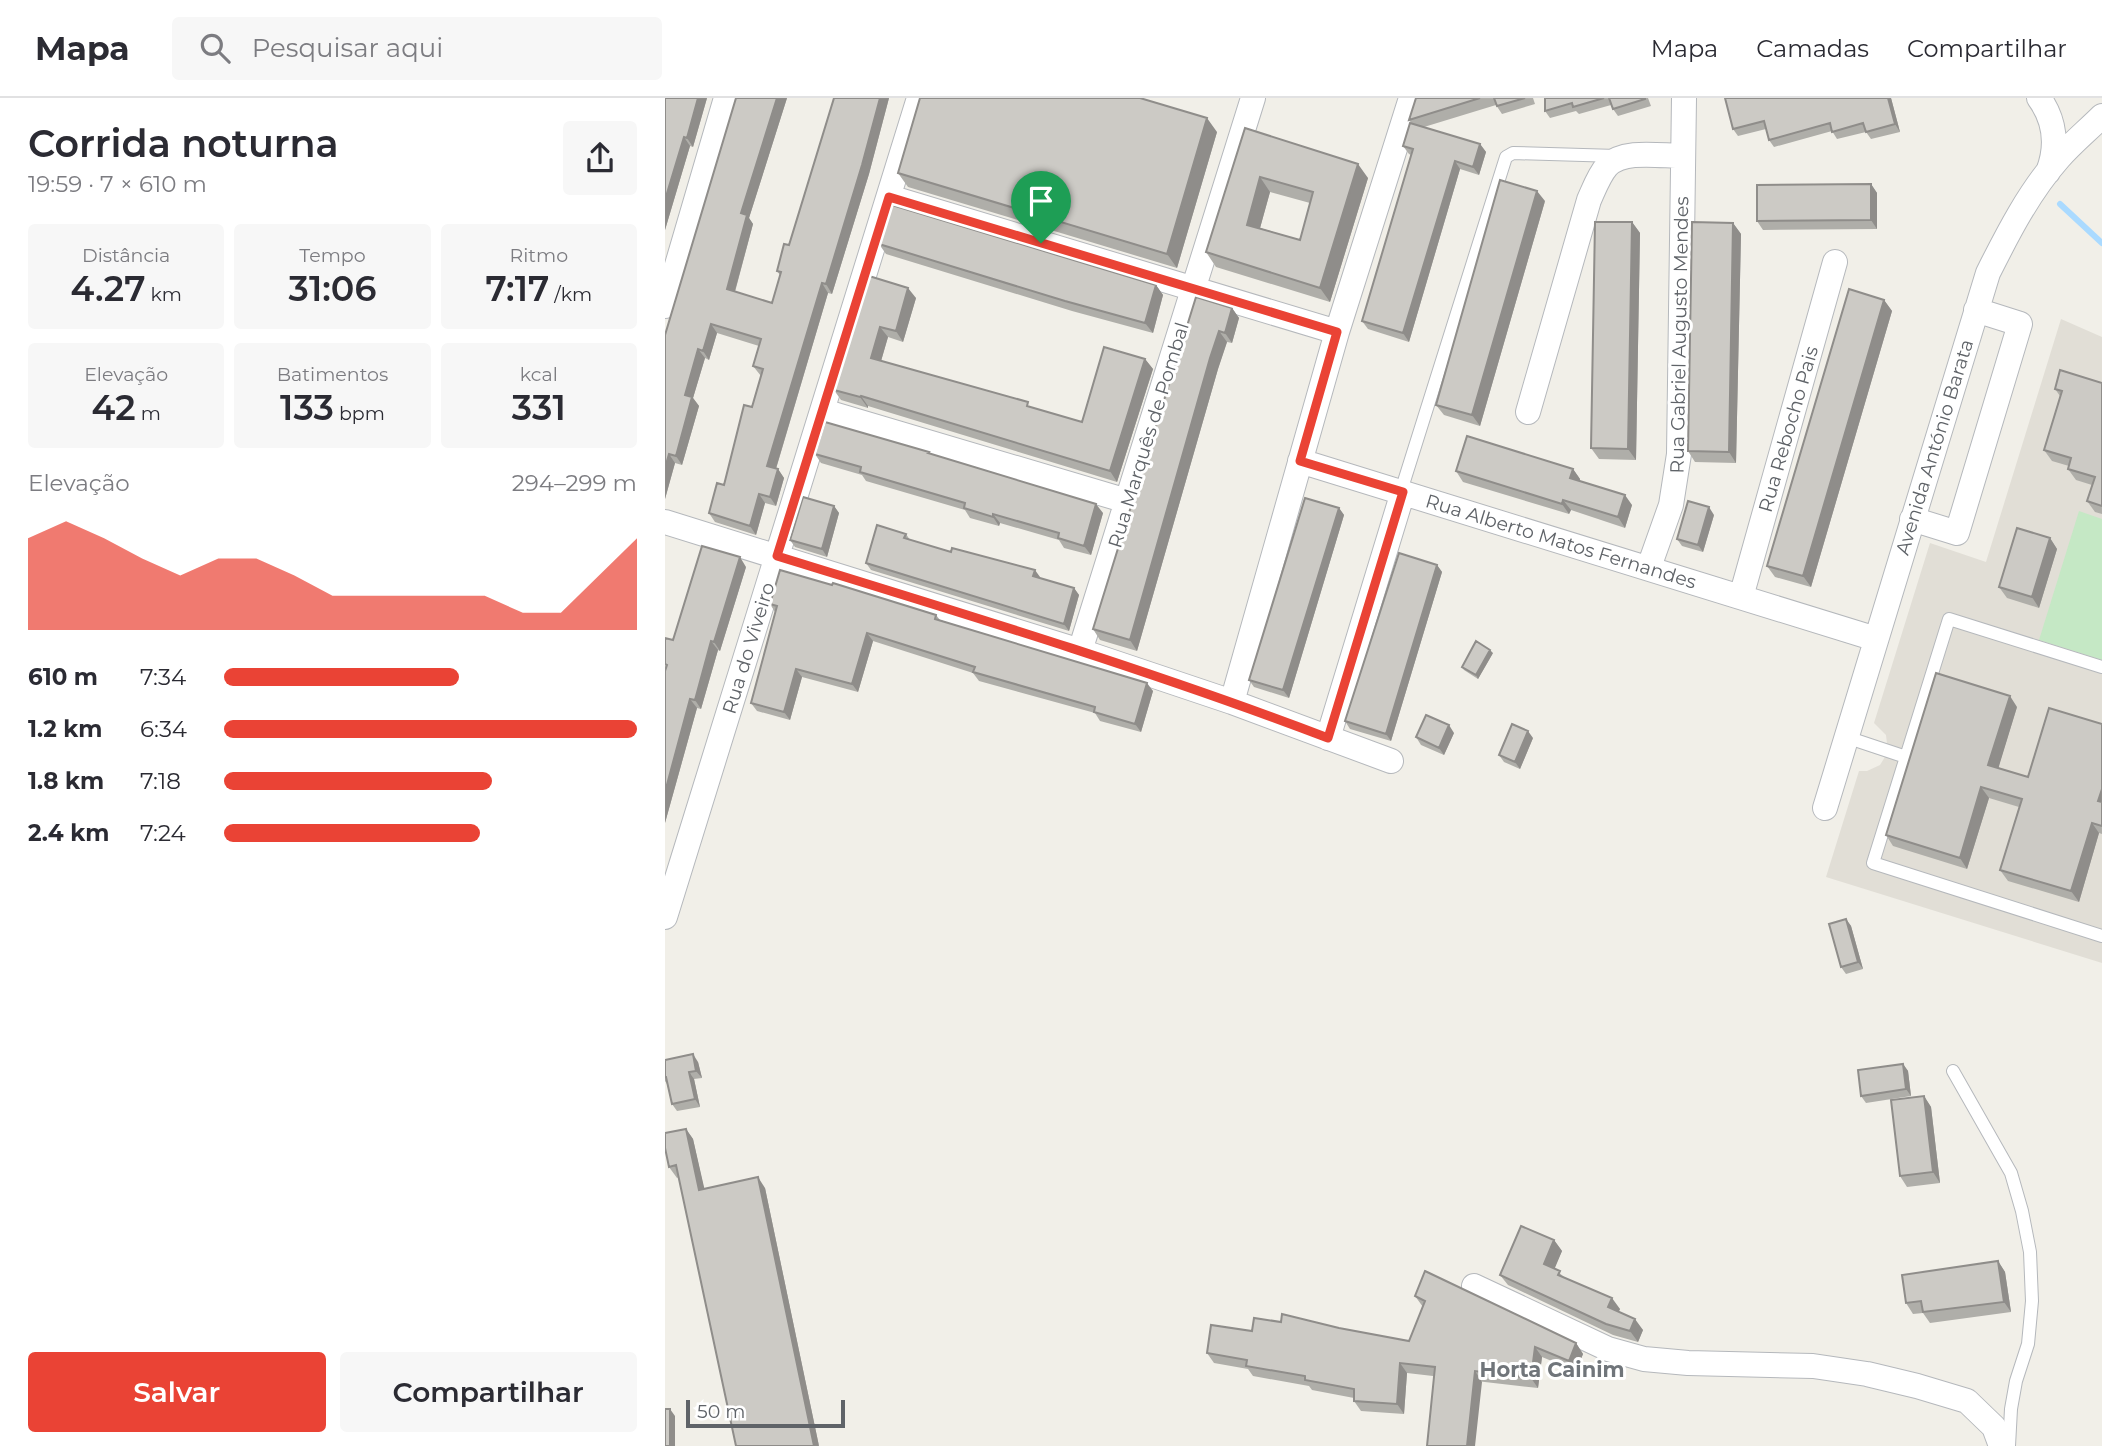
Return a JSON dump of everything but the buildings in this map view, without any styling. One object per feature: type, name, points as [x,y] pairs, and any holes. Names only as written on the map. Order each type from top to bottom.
[{"type":"street","points":[[665,306],[726,98]]},
{"type":"street","name":"Rua do Viveiro","points":[[665,917],[919,98]]},
{"type":"street","name":"Rua Marquês de Pombal","points":[[1080,651],[1253,98]]},
{"type":"street","points":[[1232,702],[1337,332],[1411,98]]},
{"type":"street","name":"Rua Gabriel Augusto Mendes","points":[[1649,567],[1671,505],[1679,454],[1684,98]]},
{"type":"street","points":[[2039,98],[2053,129],[2054,146],[2048,172]]},
{"type":"street","name":"Avenida António Barata","points":[[1825,808],[1988,273],[2011,228],[2048,172],[2102,116]]},
{"type":"street","points":[[1528,412],[1589,200],[1608,165],[1625,156],[1682,156]]},
{"type":"street","points":[[889,197],[1337,332]]},
{"type":"street","name":"Rua Rebocho Pais","points":[[1741,597],[1835,262]]},
{"type":"street","points":[[1912,519],[1957,533],[1965,507],[2020,324],[1976,310]]},
{"type":"street","points":[[823,411],[1127,501]]},
{"type":"street","name":"Rua Alberto Matos Fernandes","points":[[1300,461],[1876,639]]},
{"type":"street","points":[[1328,738],[1402,492]]},
{"type":"street","points":[[665,522],[1080,651],[1232,702],[1391,761]]},
{"type":"street","points":[[1474,1286],[1608,1349],[1644,1359],[1688,1363],[1813,1366],[1867,1374],[1967,1401],[1994,1427],[2001,1446]]},
{"type":"lane","points":[[1402,492],[1506,156],[1513,153],[1625,156]]},
{"type":"lane","points":[[2102,667],[1949,619],[1873,863],[2102,936]]},
{"type":"lane","points":[[1846,737],[1906,757]]},
{"type":"lane","points":[[1953,1071],[2011,1173],[2030,1252],[2032,1301],[2028,1344],[2016,1381],[2009,1446]]},
{"type":"shaded area","points":[[2061,319],[2102,337],[2102,963],[1826,877],[1859,771],[1867,771],[1880,765],[1888,752],[1886,735],[1874,723],[1930,543],[1986,562]]},
{"type":"green space","points":[[2079,511],[2102,519],[2102,660],[2039,640]]},
{"type":"waterway","points":[[2060,204],[2102,243]]},
{"type":"district","name":"Horta Cainim","points":[[1552,1370]]},
{"type":"route","points":[[889,197],[1041,243],[1337,332],[1300,461],[1403,492],[1328,738],[1232,702],[1080,651],[777,556],[889,197]]}]
